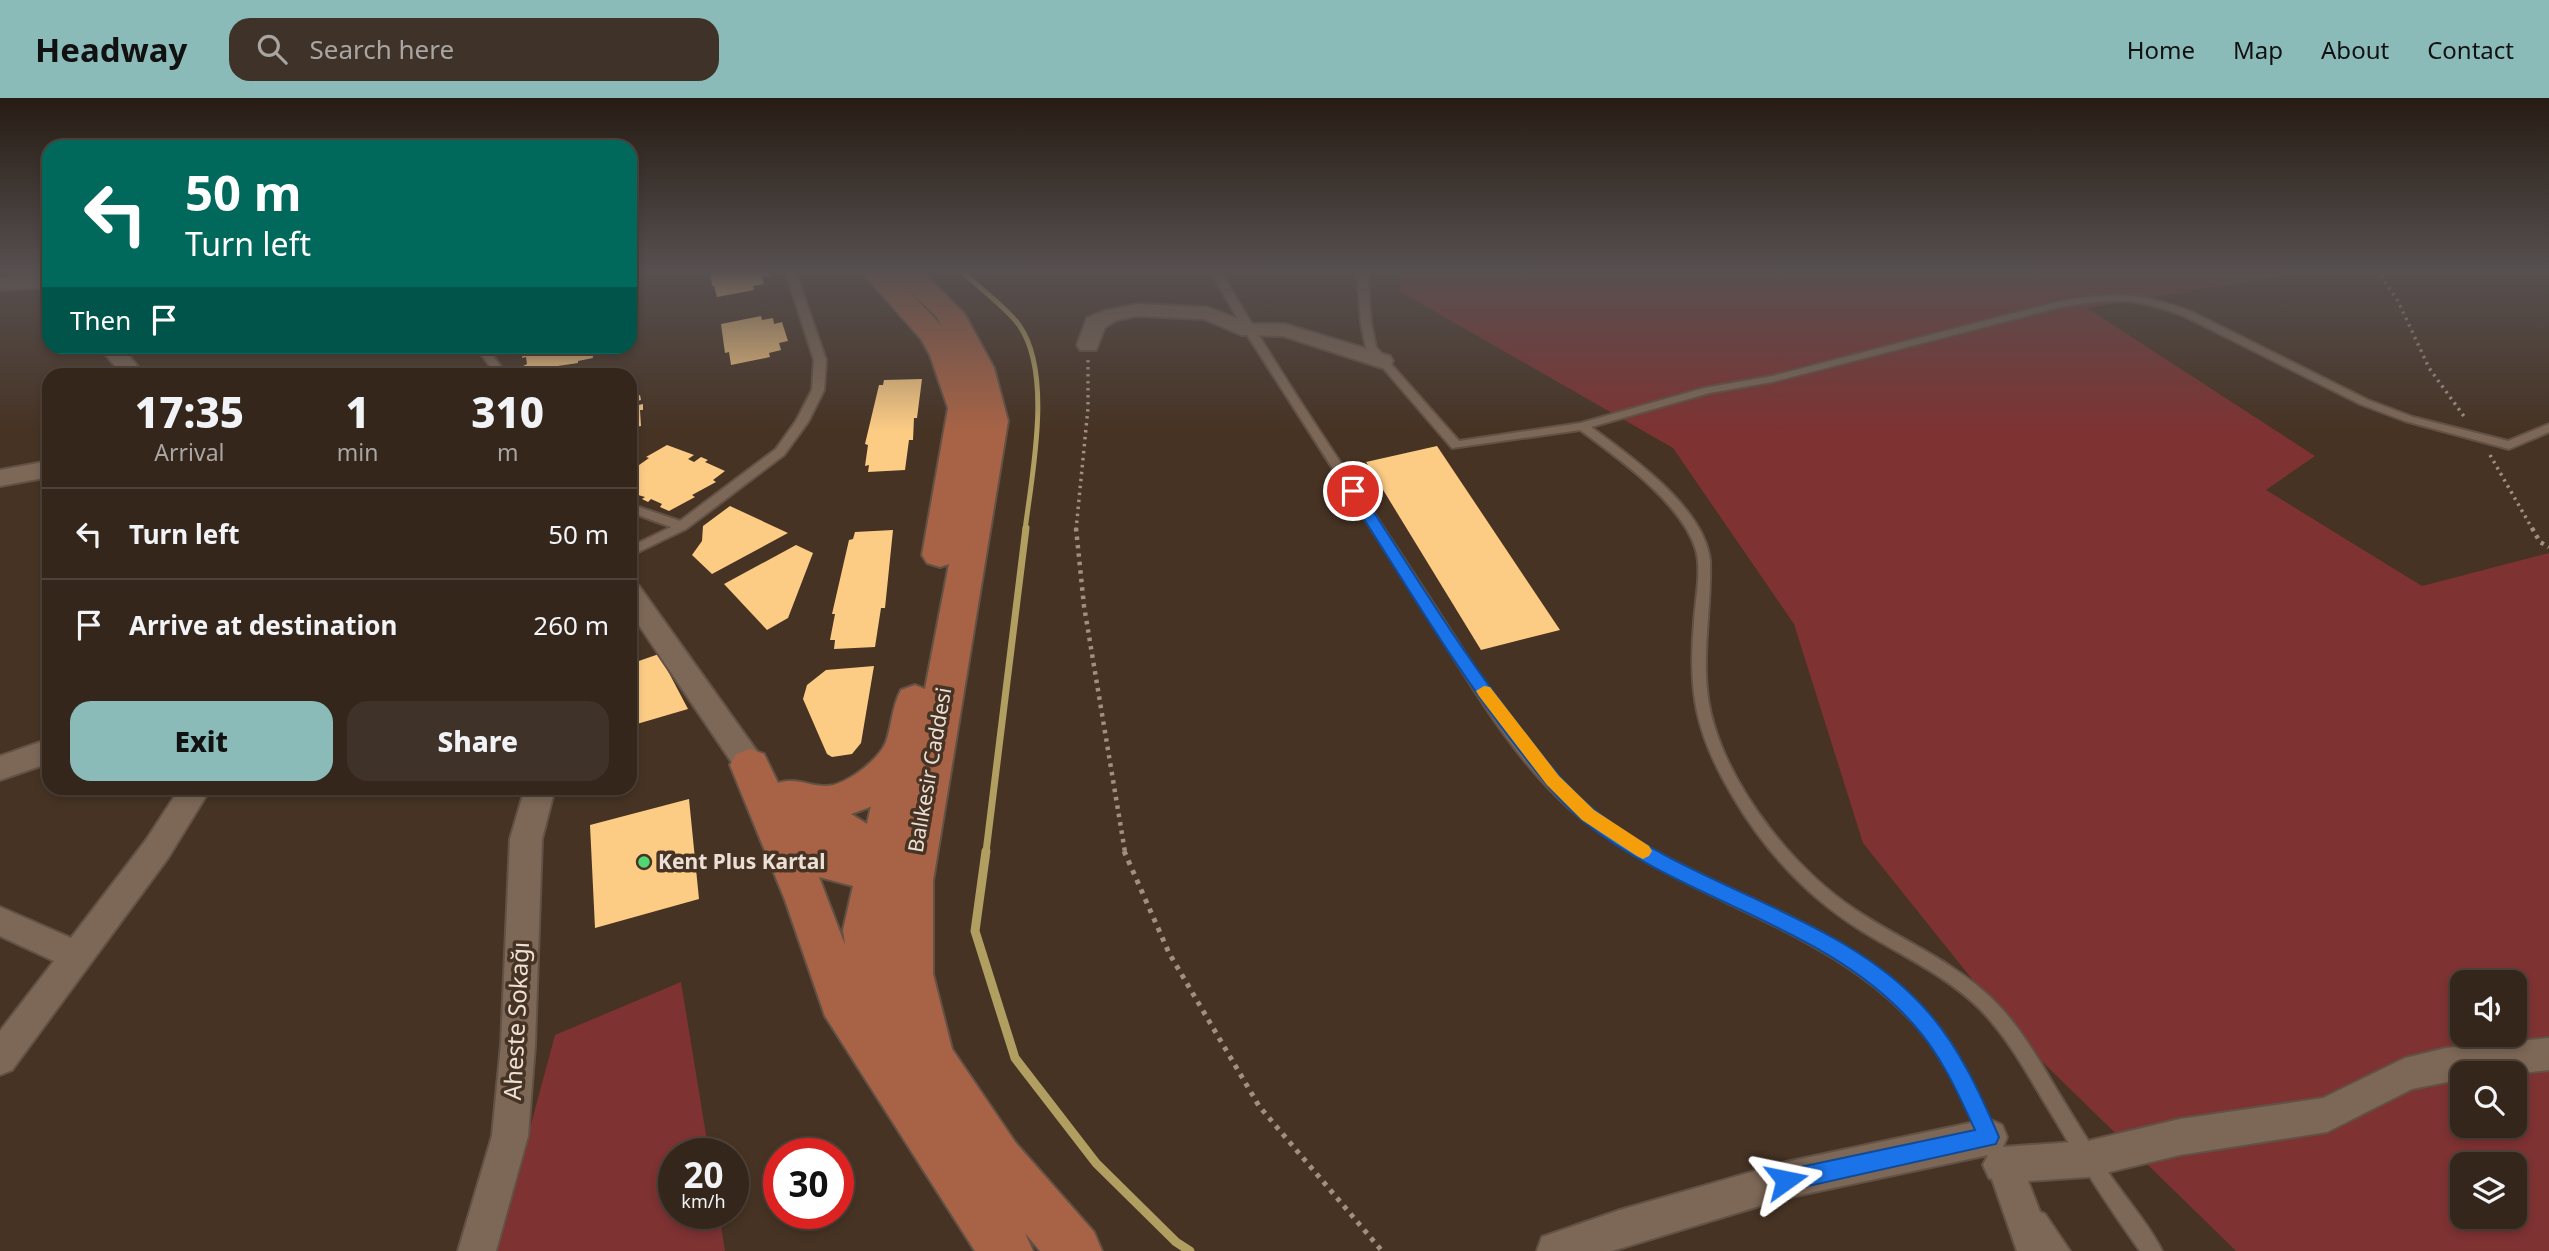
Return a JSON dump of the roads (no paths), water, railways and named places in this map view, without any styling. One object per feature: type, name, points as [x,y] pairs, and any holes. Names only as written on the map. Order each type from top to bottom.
[{"type":"main road","name":"Balıkesir Caddesi","points":[[895,854],[907,748],[964,408],[934,335],[924,324]]},
{"type":"main road","name":"Balıkesir Caddesi","points":[[955,324],[979,368],[992,421],[895,854],[866,930],[885,1069],[1006,1251]]},
{"type":"main road","points":[[783,808],[861,795],[881,780],[907,748]]},
{"type":"main road","points":[[750,765],[783,808],[810,908],[842,1001],[885,1069]]},
{"type":"main road","points":[[783,808],[895,854],[897,975],[911,1034],[930,1057],[997,1160],[1075,1251]]},
{"type":"street","points":[[1088,345],[1095,324]]},
{"type":"street","points":[[1234,324],[1249,330],[1285,330],[1382,360]]},
{"type":"street","points":[[116,354],[128,368]]},
{"type":"street","points":[[0,478],[42,470]]},
{"type":"street","points":[[637,602],[750,765]]},
{"type":"street","points":[[0,768],[42,753]]},
{"type":"street","points":[[0,1059],[157,849],[191,795]]},
{"type":"street","name":"Aheste Sokağı","points":[[477,1251],[510,1136],[518,1045],[526,839],[538,795]]},
{"type":"street","points":[[0,920],[77,956]]},
{"type":"street","points":[[1556,1251],[1620,1229],[1786,1180],[2000,1161],[2088,1159],[2180,1137],[2327,1115],[2405,1074],[2446,1063],[2549,1054]]},
{"type":"street","points":[[2000,1161],[2036,1251]]},
{"type":"lane","points":[[637,548],[682,526],[780,453],[802,422],[818,390],[820,360],[808,324]]},
{"type":"lane","points":[[1245,324],[1472,675],[1553,780],[1588,815],[1626,842],[1682,873],[1830,945],[1878,978],[1921,1019],[1957,1069],[2000,1161],[2060,1251]]},
{"type":"lane","points":[[1366,324],[1371,348],[1456,445],[1582,426],[1708,390],[1772,379],[1984,324]]},
{"type":"lane","points":[[2209,324],[2364,402],[2409,419],[2509,445],[2549,428]]},
{"type":"lane","points":[[1582,426],[1623,457],[1676,508],[1692,527],[1702,550],[1697,678],[1702,715],[1714,746],[1741,795],[1786,859],[1814,889],[1848,914],[1959,982],[1991,1009],[2018,1043],[2088,1159],[2152,1251]]},
{"type":"lane","points":[[637,510],[682,526]]},
{"type":"waterway","points":[[1018,324],[1029,345],[1038,396],[1035,453],[1025,530]]},
{"type":"waterway","points":[[986,852],[1026,528]]},
{"type":"waterway","points":[[986,851],[975,931],[1015,1058],[1096,1163],[1176,1242],[1190,1251]]},
{"type":"place","name":"Kent Plus Kartal","points":[[644,862]]}]
